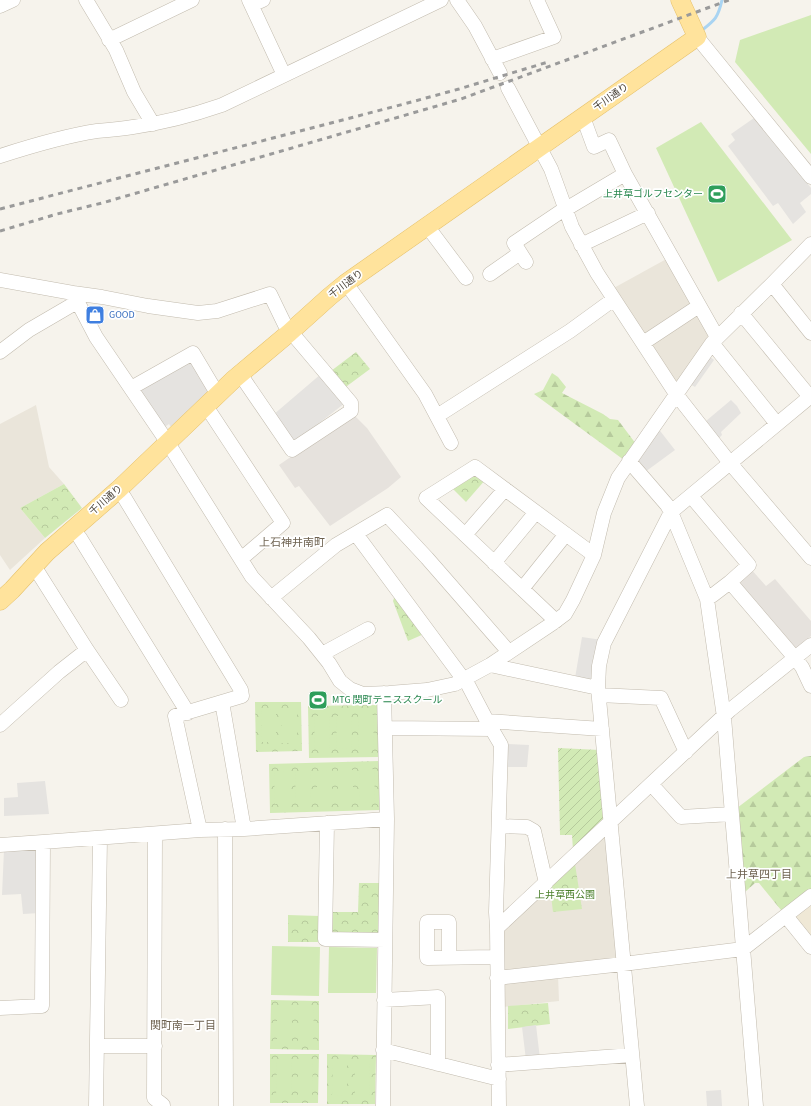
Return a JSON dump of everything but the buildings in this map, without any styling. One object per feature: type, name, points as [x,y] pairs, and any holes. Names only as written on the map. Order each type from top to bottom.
[{"type":"main road","points":[[680,0],[686,16],[697,37]]},
{"type":"main road","name":"千川通り","points":[[0,601],[47,552],[118,490],[288,328],[346,283],[697,37]]},
{"type":"street","points":[[0,6],[14,0]]},
{"type":"street","points":[[86,0],[116,50],[134,92],[153,124]]},
{"type":"street","points":[[109,40],[192,0]]},
{"type":"street","points":[[457,0],[474,26],[500,74]]},
{"type":"street","points":[[492,59],[554,37],[537,0]]},
{"type":"street","points":[[0,156],[23,148],[72,136],[97,131],[153,124],[222,105],[438,1]]},
{"type":"street","points":[[255,2],[284,75]]},
{"type":"street","points":[[697,37],[811,177]]},
{"type":"street","points":[[508,88],[551,169],[572,227],[597,273],[676,394],[730,463],[811,558]]},
{"type":"street","points":[[583,117],[594,147],[609,140],[625,174],[699,306],[714,340],[777,424]]},
{"type":"street","points":[[490,274],[523,257],[514,243],[560,212],[625,174]]},
{"type":"street","points":[[581,245],[648,213]]},
{"type":"street","points":[[427,226],[466,278]]},
{"type":"street","points":[[75,297],[107,355],[168,443],[252,577],[309,638],[329,662],[340,681],[350,689],[363,694],[384,694],[427,690],[454,684],[490,666],[565,614],[594,555],[604,513],[618,478],[629,461],[714,340],[811,244]]},
{"type":"street","points":[[0,280],[75,297],[102,297],[198,314],[217,311],[270,294],[288,328],[351,403],[351,411],[292,450],[240,374]]},
{"type":"street","points":[[346,283],[425,394],[451,444]]},
{"type":"street","points":[[772,284],[811,334]]},
{"type":"street","points":[[0,352],[75,297]]},
{"type":"street","points":[[436,416],[570,331],[614,299]]},
{"type":"street","points":[[643,343],[699,306]]},
{"type":"street","points":[[637,1106],[602,729],[599,692],[599,666],[604,643],[671,512],[810,396],[741,313]]},
{"type":"street","points":[[131,388],[193,353],[212,400],[283,523],[241,558]]},
{"type":"street","points":[[629,461],[667,505],[671,512],[707,599],[724,717],[756,1106]]},
{"type":"street","points":[[556,621],[426,498],[475,467],[594,555]]},
{"type":"street","points":[[465,535],[505,489]]},
{"type":"street","points":[[118,490],[128,504],[240,690],[242,696],[175,716],[200,830]]},
{"type":"street","points":[[691,496],[750,564],[730,582],[707,599]]},
{"type":"street","points":[[494,563],[536,512]]},
{"type":"street","points":[[271,598],[336,545],[387,515],[509,652]]},
{"type":"street","points":[[73,529],[188,713]]},
{"type":"street","points":[[356,534],[464,679],[502,746],[496,912],[499,1106]]},
{"type":"street","points":[[522,589],[566,534]]},
{"type":"street","points":[[34,566],[87,650],[122,700]]},
{"type":"street","points":[[730,582],[795,658],[802,667],[811,686]]},
{"type":"street","points":[[322,654],[368,629]]},
{"type":"street","points":[[497,928],[724,717],[811,644]]},
{"type":"street","points":[[0,725],[59,672],[87,650]]},
{"type":"street","points":[[490,666],[599,692],[661,698],[686,752]]},
{"type":"street","points":[[383,1106],[387,819],[384,694]]},
{"type":"street","points":[[222,702],[244,829]]},
{"type":"street","points":[[385,728],[489,725],[602,729]]},
{"type":"street","points":[[651,784],[681,817],[732,814]]},
{"type":"street","points":[[0,845],[200,830],[244,829],[387,819]]},
{"type":"street","points":[[327,823],[325,939],[385,940]]},
{"type":"street","points":[[499,826],[527,827],[534,831],[546,883]]},
{"type":"street","points":[[225,829],[226,1106]]},
{"type":"street","points":[[155,834],[154,1098],[163,1106]]},
{"type":"street","points":[[96,1106],[100,838]]},
{"type":"street","points":[[0,1008],[42,1006],[43,842]]},
{"type":"street","points":[[497,978],[743,949],[811,896]]},
{"type":"street","points":[[786,916],[811,947]]},
{"type":"street","points":[[449,957],[497,957]]},
{"type":"street","points":[[384,1000],[438,997],[438,1064]]},
{"type":"street","points":[[97,1046],[155,1046]]},
{"type":"street","points":[[383,1050],[438,1064],[499,1072],[632,1054]]},
{"type":"shaded area","points":[[754,118],[811,188],[811,194],[800,203],[806,212],[793,224],[778,203],[773,206],[728,146],[735,140],[731,134]]},
{"type":"shaded area","points":[[670,257],[711,331],[709,339],[677,383],[612,289]]},
{"type":"shaded area","points":[[708,355],[714,360],[695,387],[688,383]]},
{"type":"shaded area","points":[[189,360],[209,391],[171,427],[169,424],[163,428],[138,387]]},
{"type":"shaded area","points":[[321,374],[345,403],[295,442],[273,415]]},
{"type":"shaded area","points":[[731,400],[741,413],[721,432],[722,435],[719,438],[706,421]]},
{"type":"shaded area","points":[[36,405],[49,467],[64,484],[20,508],[45,538],[10,570],[0,555],[0,424]]},
{"type":"shaded area","points":[[353,414],[367,428],[401,477],[388,488],[330,526],[299,486],[295,488],[279,465]]},
{"type":"shaded area","points":[[657,427],[675,450],[645,472],[634,459]]},
{"type":"shaded area","points":[[750,568],[766,586],[775,579],[811,621],[811,636],[793,651],[736,583]]},
{"type":"shaded area","points":[[582,637],[602,640],[594,678],[590,680],[575,678]]},
{"type":"shaded area","points":[[506,744],[529,745],[527,767],[506,767]]},
{"type":"shaded area","points":[[45,781],[49,814],[4,816],[4,798],[18,797],[17,783]]},
{"type":"shaded area","points":[[604,837],[608,838],[621,968],[558,975],[559,1001],[503,1007],[504,931]]},
{"type":"shaded area","points":[[41,845],[40,913],[23,914],[21,894],[2,895],[4,850]]},
{"type":"shaded area","points":[[811,902],[811,941],[793,916]]},
{"type":"shaded area","points":[[536,1025],[540,1059],[526,1060],[522,1027]]},
{"type":"shaded area","points":[[721,1090],[722,1106],[707,1106],[706,1091]]},
{"type":"green space","points":[[811,15],[811,154],[735,62],[740,40]]},
{"type":"green space","name":"上井草ゴルフセンター","points":[[701,122],[792,240],[718,282],[656,148]]},
{"type":"green space","points":[[356,352],[370,369],[343,389],[331,371]]},
{"type":"green space","points":[[552,373],[558,377],[566,387],[562,393],[610,419],[618,420],[636,444],[624,460],[534,394],[543,390]]},
{"type":"green space","points":[[475,470],[486,479],[466,502],[450,486]]},
{"type":"green space","points":[[64,484],[82,508],[45,538],[20,508]]},
{"type":"green space","points":[[394,598],[396,598],[424,634],[408,641],[393,601]]},
{"type":"green space","points":[[255,702],[301,702],[302,751],[256,752]]},
{"type":"green space","points":[[379,705],[379,757],[309,758],[308,706]]},
{"type":"green space","points":[[276,709],[276,742],[262,742],[261,710]]},
{"type":"green space","points":[[282,710],[297,710],[297,743],[282,743]]},
{"type":"green space","points":[[358,715],[373,715],[374,748],[359,748]]},
{"type":"green space","points":[[314,716],[329,716],[330,749],[315,749]]},
{"type":"green space","points":[[336,716],[351,716],[352,748],[337,749]]},
{"type":"green space","points":[[558,748],[600,750],[606,818],[573,850],[572,835],[560,835]]},
{"type":"green space","points":[[811,756],[811,890],[784,911],[781,910],[759,883],[755,883],[745,892],[737,808],[804,757]]},
{"type":"green space","points":[[379,761],[380,810],[270,813],[269,764]]},
{"type":"green space","points":[[374,769],[375,802],[360,803],[359,770]]},
{"type":"green space","points":[[332,770],[332,803],[317,803],[317,771]]},
{"type":"green space","points":[[338,770],[353,770],[353,803],[338,803]]},
{"type":"green space","points":[[289,771],[289,804],[275,804],[274,772]]},
{"type":"green space","points":[[295,771],[310,771],[311,804],[296,804]]},
{"type":"green space","name":"上井草西公園","points":[[575,864],[582,909],[553,912],[550,887]]},
{"type":"green space","points":[[359,883],[383,883],[379,935],[334,933],[330,929],[330,912],[358,912]]},
{"type":"green space","points":[[288,915],[320,916],[321,942],[288,942]]},
{"type":"green space","points":[[272,946],[320,947],[319,996],[271,995]]},
{"type":"green space","points":[[329,947],[377,948],[376,993],[328,993]]},
{"type":"green space","points":[[271,1000],[319,1001],[319,1050],[270,1049]]},
{"type":"green space","points":[[548,1003],[550,1024],[508,1029],[508,1006]]},
{"type":"green space","points":[[277,1009],[292,1009],[292,1041],[277,1041]]},
{"type":"green space","points":[[299,1009],[314,1009],[313,1042],[298,1042]]},
{"type":"green space","points":[[270,1054],[319,1054],[318,1103],[270,1103]]},
{"type":"green space","points":[[327,1054],[376,1055],[375,1104],[327,1104]]},
{"type":"green space","points":[[277,1062],[292,1062],[291,1095],[276,1095]]},
{"type":"green space","points":[[298,1063],[313,1063],[312,1095],[298,1095]]},
{"type":"green space","points":[[333,1063],[347,1063],[347,1096],[332,1095]]},
{"type":"green space","points":[[355,1063],[370,1063],[369,1096],[355,1096]]},
{"type":"waterway","points":[[701,31],[715,18],[722,0]]},
{"type":"railway","points":[[0,231],[461,99],[729,0]]},
{"type":"railway","points":[[0,209],[404,104],[548,62]]},
{"type":"place","name":"上井草ゴルフセンター","points":[[717,194]]},
{"type":"place","name":"GOOD","points":[[95,315]]},
{"type":"place","name":"MTG 関町テニススクール","points":[[318,700]]},
{"type":"district","name":"上石神井南町","points":[[292,542]]},
{"type":"district","name":"上井草四丁目","points":[[759,874]]},
{"type":"district","name":"関町南一丁目","points":[[183,1025]]}]
